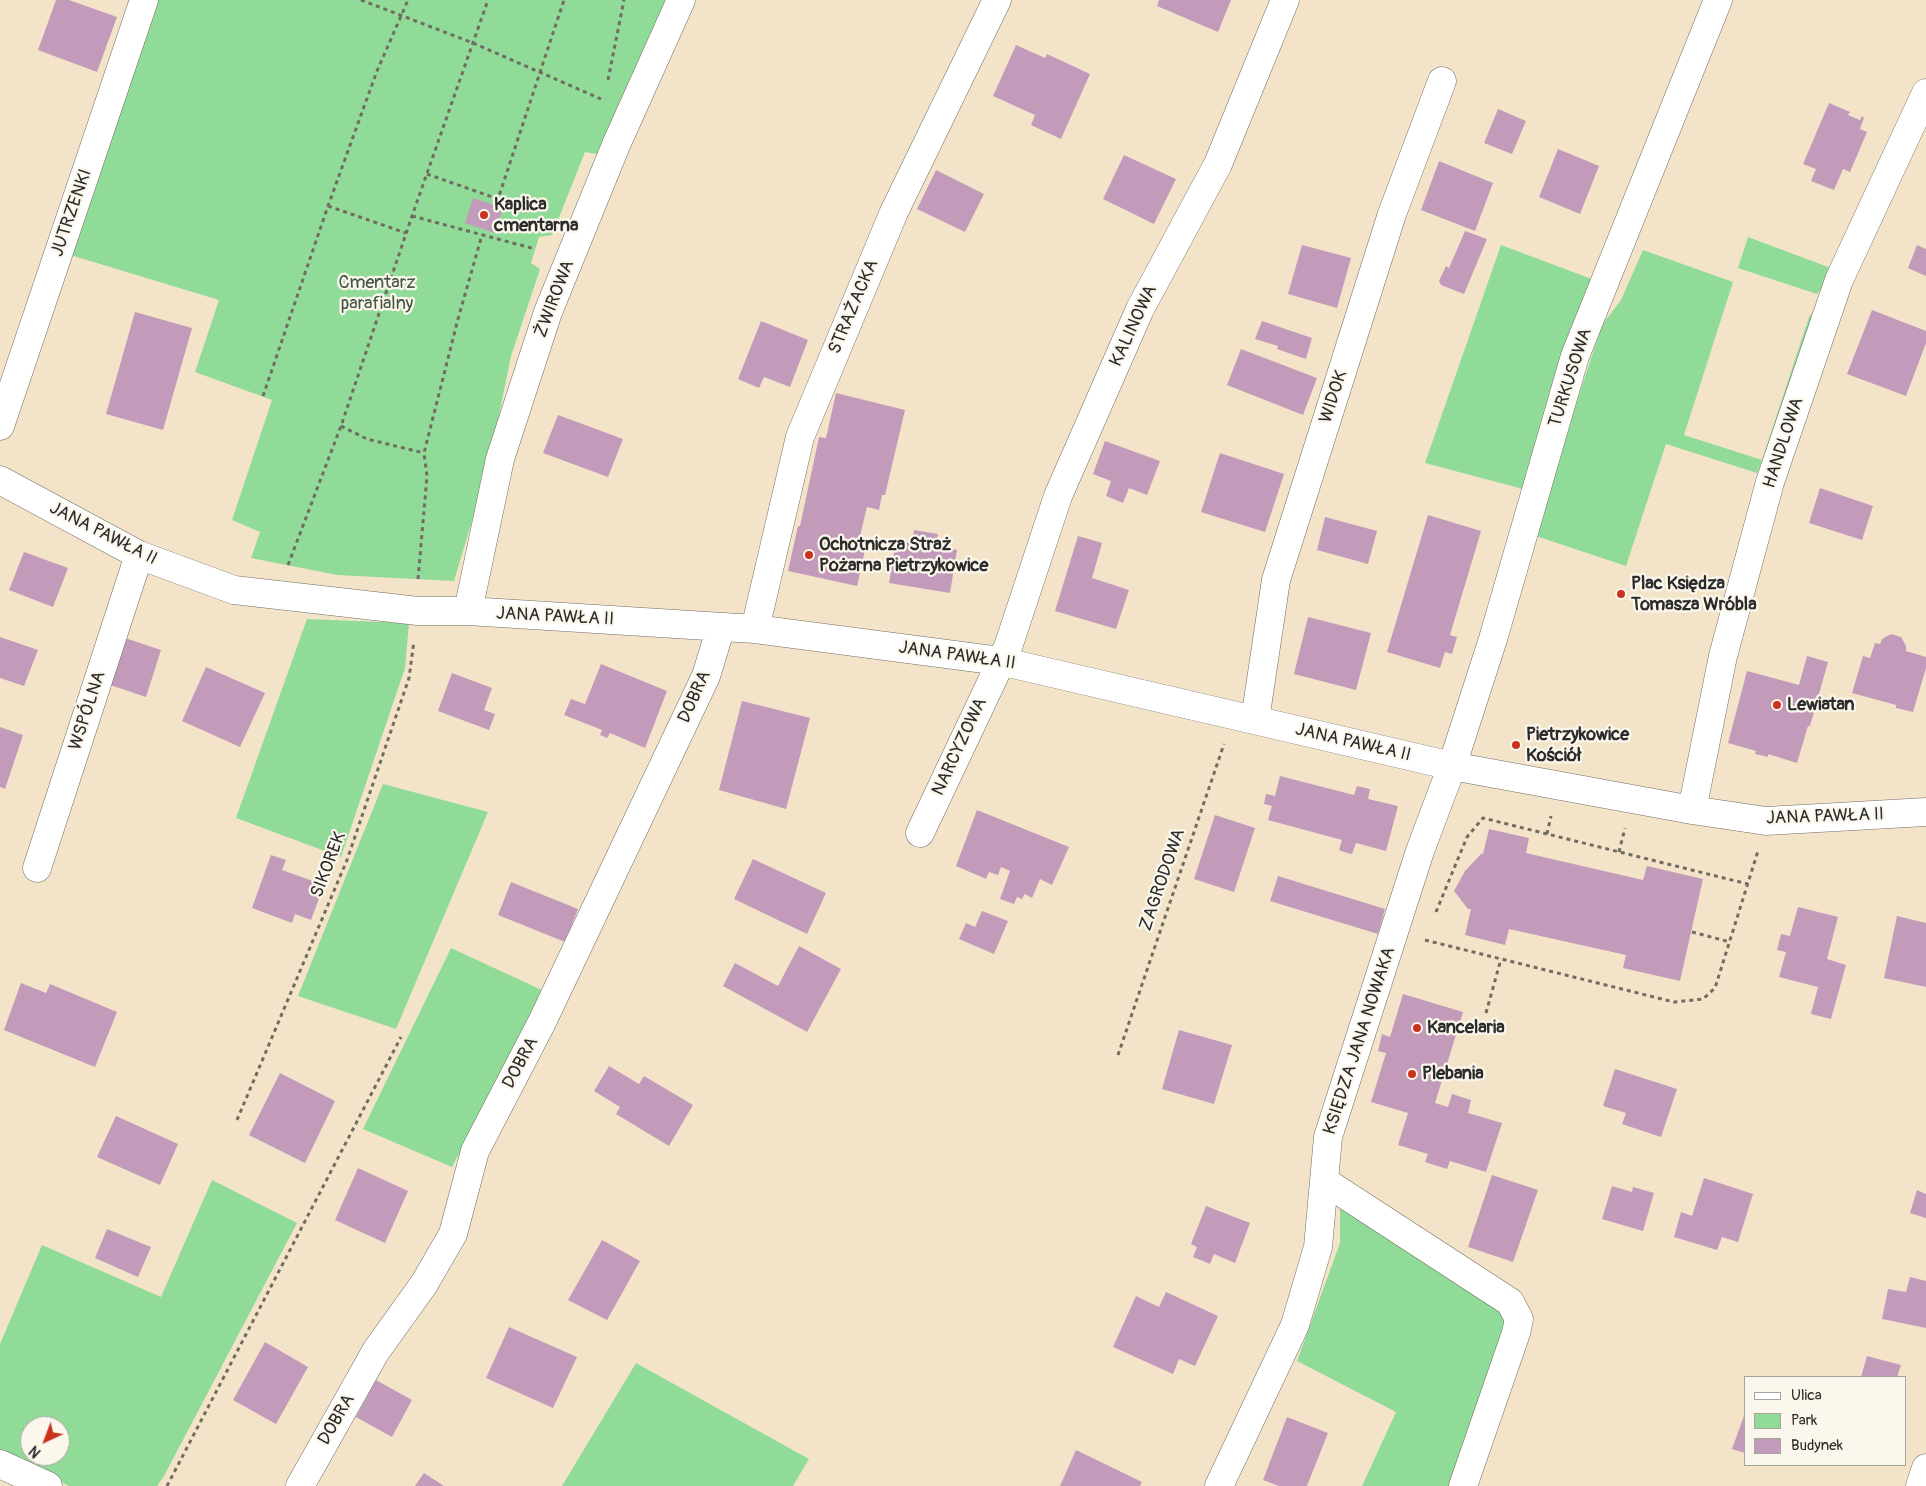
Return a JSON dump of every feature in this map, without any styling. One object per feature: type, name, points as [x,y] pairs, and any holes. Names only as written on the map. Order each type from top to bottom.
[{"type":"street","name":"JUTRZENKI","points":[[0,426],[144,0]]},
{"type":"street","name":"ŻWIROWA","points":[[468,611],[500,459],[548,312],[616,145],[681,0]]},
{"type":"street","name":"STRAŻACKA","points":[[755,629],[800,437],[894,212],[997,0]]},
{"type":"street","name":"KALINOWA","points":[[1000,661],[1008,647],[1058,496],[1140,309],[1218,164],[1285,0]]},
{"type":"street","name":"TURKUSOWA","points":[[1452,766],[1493,639],[1575,356],[1718,0]]},
{"type":"street","name":"WIDOK","points":[[1245,718],[1276,580],[1392,214],[1442,81]]},
{"type":"street","name":"HANDLOWA","points":[[1692,810],[1723,656],[1770,482],[1840,280],[1926,93]]},
{"type":"street","name":"JANA PAWŁA II","points":[[1,483],[139,555],[234,590],[418,611],[468,611],[755,629],[1000,661],[1452,766],[1692,810],[1766,821],[1926,812]]},
{"type":"street","name":"WSPÓLNA","points":[[37,868],[139,555]]},
{"type":"street","name":"DOBRA","points":[[300,1486],[376,1351],[424,1284],[454,1234],[475,1151],[542,1022],[706,676],[721,627]]},
{"type":"street","name":"NARCYZOWA","points":[[920,833],[1000,661]]},
{"type":"street","name":"KSIĘDZA JANA NOWAKA","points":[[1219,1486],[1295,1325],[1318,1247],[1328,1137],[1420,851],[1452,766]]},
{"type":"street","points":[[1324,1182],[1510,1302],[1519,1319],[1516,1333],[1463,1486]]},
{"type":"street","points":[[0,1464],[48,1486]]},
{"type":"street","points":[[1920,1486],[1926,1468]]},
{"type":"path","points":[[361,0],[473,43],[604,100],[606,91]]},
{"type":"path","points":[[263,396],[328,206],[377,71],[408,0]]},
{"type":"path","points":[[287,565],[341,426],[406,233],[488,0]]},
{"type":"path","points":[[427,174],[498,199],[564,0]]},
{"type":"path","points":[[608,82],[624,0]]},
{"type":"path","points":[[328,206],[406,233]]},
{"type":"path","points":[[412,216],[535,250]]},
{"type":"path","points":[[418,580],[427,476],[424,453],[458,319],[482,235]]},
{"type":"path","points":[[341,426],[367,439],[424,453]]},
{"type":"path","name":"SIKOREK","points":[[237,1120],[347,860],[409,678],[418,611]]},
{"type":"path","name":"ZAGRODOWA","points":[[1118,1055],[1245,718]]},
{"type":"path","points":[[1435,914],[1467,837],[1483,818],[1748,884]]},
{"type":"path","points":[[1619,852],[1626,825]]},
{"type":"path","points":[[1428,931],[1424,940],[1674,1002],[1703,999],[1716,988],[1760,844]]},
{"type":"path","points":[[1692,932],[1730,942]]},
{"type":"path","points":[[1486,1012],[1501,959]]},
{"type":"path","points":[[167,1486],[401,1037]]},
{"type":"green space","name":"Cmentarz parafialny","points":[[155,0],[673,0],[603,155],[585,152],[552,235],[539,237],[531,263],[540,269],[511,356],[489,464],[454,581],[337,575],[251,558],[260,532],[232,520],[272,400],[195,372],[219,300],[67,254]]},
{"type":"green space","points":[[1748,237],[1836,270],[1817,294],[1738,268]]},
{"type":"green space","points":[[1501,245],[1597,281],[1523,489],[1425,463]]},
{"type":"green space","points":[[1643,250],[1733,282],[1684,435],[1762,460],[1757,473],[1666,444],[1626,566],[1533,535],[1602,325],[1621,300]]},
{"type":"green space","points":[[1810,314],[1816,327],[1780,436],[1762,460]]},
{"type":"green space","points":[[307,619],[409,623],[405,668],[341,857],[236,818]]},
{"type":"green space","points":[[383,784],[488,812],[396,1029],[298,996]]},
{"type":"green space","points":[[451,948],[546,992],[452,1167],[363,1129]]},
{"type":"green space","points":[[212,1180],[297,1223],[157,1486],[69,1486],[27,1466],[70,1466],[70,1416],[20,1416],[20,1463],[0,1453],[0,1344],[42,1245],[161,1297]]},
{"type":"green space","points":[[1340,1207],[1502,1306],[1509,1324],[1451,1486],[1362,1486],[1396,1412],[1297,1361],[1340,1243]]},
{"type":"green space","points":[[636,1363],[809,1459],[793,1486],[562,1486]]},
{"type":"building","points":[[56,0],[69,0],[117,17],[97,72],[38,50]]},
{"type":"building","points":[[1159,0],[1231,0],[1218,32],[1157,6]]},
{"type":"building","points":[[1016,45],[1045,58],[1047,54],[1090,74],[1061,139],[1031,125],[1035,115],[993,96]]},
{"type":"building","points":[[1829,103],[1850,112],[1848,115],[1860,120],[1862,116],[1864,118],[1860,129],[1867,132],[1850,172],[1843,169],[1834,190],[1811,181],[1816,169],[1803,164]]},
{"type":"building","points":[[1498,109],[1526,121],[1512,154],[1484,143]]},
{"type":"building","points":[[1558,149],[1599,166],[1580,214],[1539,197]]},
{"type":"building","points":[[1124,155],[1176,179],[1154,224],[1103,199]]},
{"type":"building","points":[[1439,161],[1493,183],[1475,231],[1421,210]]},
{"type":"building","points":[[936,170],[984,194],[965,232],[917,209]]},
{"type":"building","name":"Kaplica cmentarna","points":[[473,198],[503,208],[495,233],[465,223]]},
{"type":"building","points":[[1465,231],[1487,239],[1464,294],[1441,285],[1439,281],[1446,266],[1449,268]]},
{"type":"building","points":[[1302,245],[1351,258],[1337,308],[1288,294]]},
{"type":"building","points":[[1917,245],[1926,249],[1926,276],[1908,268]]},
{"type":"building","points":[[1872,310],[1926,331],[1926,343],[1906,396],[1847,374]]},
{"type":"building","points":[[135,312],[192,328],[163,430],[106,414]]},
{"type":"building","points":[[761,321],[808,340],[790,387],[764,377],[759,388],[738,379]]},
{"type":"building","points":[[1262,321],[1312,338],[1306,359],[1277,349],[1278,346],[1255,339]]},
{"type":"building","points":[[1241,349],[1317,378],[1303,415],[1227,385]]},
{"type":"building","points":[[836,393],[905,410],[885,495],[882,495],[879,510],[867,507],[859,540],[867,541],[857,586],[788,571],[798,526],[800,526],[819,437],[826,438]]},
{"type":"building","points":[[558,415],[623,439],[608,477],[543,453]]},
{"type":"building","points":[[1105,441],[1160,461],[1147,495],[1129,488],[1123,503],[1106,496],[1111,481],[1093,474]]},
{"type":"building","points":[[1220,453],[1284,474],[1265,532],[1201,512]]},
{"type":"building","points":[[1820,488],[1873,506],[1862,540],[1809,523]]},
{"type":"building","points":[[1428,515],[1481,531],[1450,635],[1457,637],[1452,654],[1445,652],[1440,668],[1387,652]]},
{"type":"building","points":[[1325,517],[1377,531],[1368,564],[1317,550]]},
{"type":"building","points":[[914,530],[938,534],[936,546],[957,550],[950,593],[889,583],[896,540],[912,543]]},
{"type":"building","points":[[1078,536],[1102,543],[1092,578],[1129,590],[1116,629],[1055,611]]},
{"type":"building","points":[[24,552],[68,568],[53,607],[9,590]]},
{"type":"building","points":[[1308,617],[1371,633],[1356,690],[1294,674]]},
{"type":"building","points":[[1891,634],[1901,637],[1906,646],[1906,651],[1926,657],[1926,668],[1913,712],[1896,708],[1896,705],[1852,693],[1863,656],[1870,658],[1875,643],[1880,644],[1882,639]]},
{"type":"building","points":[[0,637],[38,650],[24,686],[0,678]]},
{"type":"building","points":[[122,637],[161,650],[146,697],[107,684]]},
{"type":"building","name":"Lewiatan","points":[[1807,656],[1828,662],[1810,726],[1808,726],[1797,763],[1768,754],[1768,757],[1755,754],[1756,751],[1728,743],[1747,671],[1799,685]]},
{"type":"building","points":[[601,664],[667,691],[645,748],[610,733],[607,738],[600,735],[602,730],[564,715],[571,699],[585,704]]},
{"type":"building","points":[[206,667],[265,693],[240,747],[182,721]]},
{"type":"building","points":[[452,673],[492,688],[484,710],[495,714],[489,730],[438,711]]},
{"type":"building","points":[[742,701],[810,718],[786,809],[719,790]]},
{"type":"building","points":[[0,727],[23,735],[5,789],[0,787]]},
{"type":"building","points":[[1280,776],[1354,795],[1357,786],[1370,789],[1368,799],[1398,806],[1386,851],[1356,843],[1352,854],[1347,853],[1339,850],[1342,840],[1268,820],[1272,806],[1264,804],[1266,794],[1275,796]]},
{"type":"building","points":[[977,810],[1069,847],[1052,885],[1040,879],[1032,898],[1025,894],[1022,899],[1017,897],[1014,904],[1000,899],[1010,871],[1001,867],[998,875],[989,872],[986,879],[956,866]]},
{"type":"building","points":[[1215,815],[1255,828],[1234,892],[1194,879]]},
{"type":"building","points":[[1489,829],[1529,838],[1526,853],[1643,880],[1647,866],[1703,879],[1680,981],[1623,968],[1626,955],[1509,929],[1505,945],[1465,935],[1471,909],[1468,909],[1454,891],[1465,871],[1483,854]]},
{"type":"building","points":[[271,855],[286,860],[282,870],[324,885],[311,920],[295,914],[292,923],[252,908]]},
{"type":"building","points":[[753,859],[826,893],[807,934],[734,899]]},
{"type":"building","points":[[1278,876],[1385,909],[1378,934],[1270,901]]},
{"type":"building","points":[[511,882],[578,909],[565,942],[498,915]]},
{"type":"building","points":[[1798,907],[1838,917],[1827,959],[1846,965],[1831,1019],[1811,1014],[1818,987],[1779,977],[1786,952],[1777,950],[1781,934],[1790,936]]},
{"type":"building","points":[[982,911],[1008,921],[994,954],[959,939],[966,923],[975,927]]},
{"type":"building","points":[[1897,916],[1926,923],[1926,987],[1884,978]]},
{"type":"building","points":[[799,946],[841,969],[807,1032],[723,986],[735,963],[778,986]]},
{"type":"building","points":[[21,983],[46,993],[50,984],[117,1012],[95,1067],[4,1030]]},
{"type":"building","points":[[1403,994],[1463,1012],[1435,1103],[1448,1107],[1452,1094],[1471,1100],[1468,1113],[1502,1123],[1486,1172],[1450,1161],[1447,1169],[1425,1162],[1428,1154],[1398,1145],[1408,1113],[1371,1102],[1386,1053],[1378,1051],[1382,1034],[1390,1037]]},
{"type":"building","points":[[1179,1030],[1232,1045],[1214,1104],[1162,1089]]},
{"type":"building","points":[[609,1066],[639,1084],[644,1076],[693,1105],[669,1146],[616,1114],[620,1107],[594,1091]]},
{"type":"building","points":[[1615,1069],[1677,1089],[1661,1137],[1622,1124],[1626,1113],[1603,1106]]},
{"type":"building","points":[[280,1073],[335,1101],[305,1163],[249,1135]]},
{"type":"building","points":[[116,1116],[178,1144],[160,1185],[97,1157]]},
{"type":"building","points":[[358,1168],[408,1191],[385,1243],[335,1220]]},
{"type":"building","points":[[1492,1175],[1538,1190],[1513,1262],[1468,1247]]},
{"type":"building","points":[[1704,1178],[1753,1194],[1738,1242],[1722,1237],[1717,1250],[1674,1237],[1681,1212],[1692,1216]]},
{"type":"building","points":[[1612,1186],[1632,1192],[1633,1187],[1654,1193],[1643,1231],[1602,1219]]},
{"type":"building","points":[[1917,1190],[1926,1194],[1926,1218],[1910,1213]]},
{"type":"building","points":[[1206,1206],[1250,1223],[1235,1263],[1214,1254],[1210,1264],[1193,1257],[1197,1247],[1191,1244]]},
{"type":"building","points":[[107,1229],[151,1247],[138,1277],[95,1258]]},
{"type":"building","points":[[602,1240],[640,1261],[607,1320],[568,1300]]},
{"type":"building","points":[[1910,1277],[1926,1281],[1926,1328],[1882,1319],[1888,1289],[1906,1292]]},
{"type":"building","points":[[1166,1292],[1218,1316],[1195,1366],[1179,1359],[1173,1374],[1113,1347],[1136,1296],[1159,1307]]},
{"type":"building","points":[[509,1327],[577,1357],[553,1408],[486,1378]]},
{"type":"building","points":[[265,1342],[308,1367],[276,1424],[233,1400]]},
{"type":"building","points":[[1867,1356],[1901,1365],[1897,1376],[1861,1376]]},
{"type":"building","points":[[376,1380],[412,1400],[392,1437],[356,1417]]},
{"type":"building","points":[[1744,1416],[1744,1453],[1732,1449]]},
{"type":"building","points":[[1287,1417],[1328,1433],[1307,1486],[1279,1486],[1263,1480]]},
{"type":"building","points":[[1076,1450],[1142,1482],[1140,1486],[1060,1486]]},
{"type":"building","points":[[424,1473],[444,1486],[415,1486]]},
{"type":"place","name":"Kaplica cmentarna","points":[[484,215]]},
{"type":"place","name":"Ochotnicza Straż Pożarna Pietrzykowice","points":[[809,555]]},
{"type":"place","name":"Plac Księdza Tomasza Wróbla","points":[[1621,594]]},
{"type":"place","name":"Lewiatan","points":[[1777,705]]},
{"type":"place","name":"Pietrzykowice Kościół","points":[[1516,745]]},
{"type":"place","name":"Kancelaria","points":[[1417,1028]]},
{"type":"place","name":"Plebania","points":[[1412,1074]]}]
